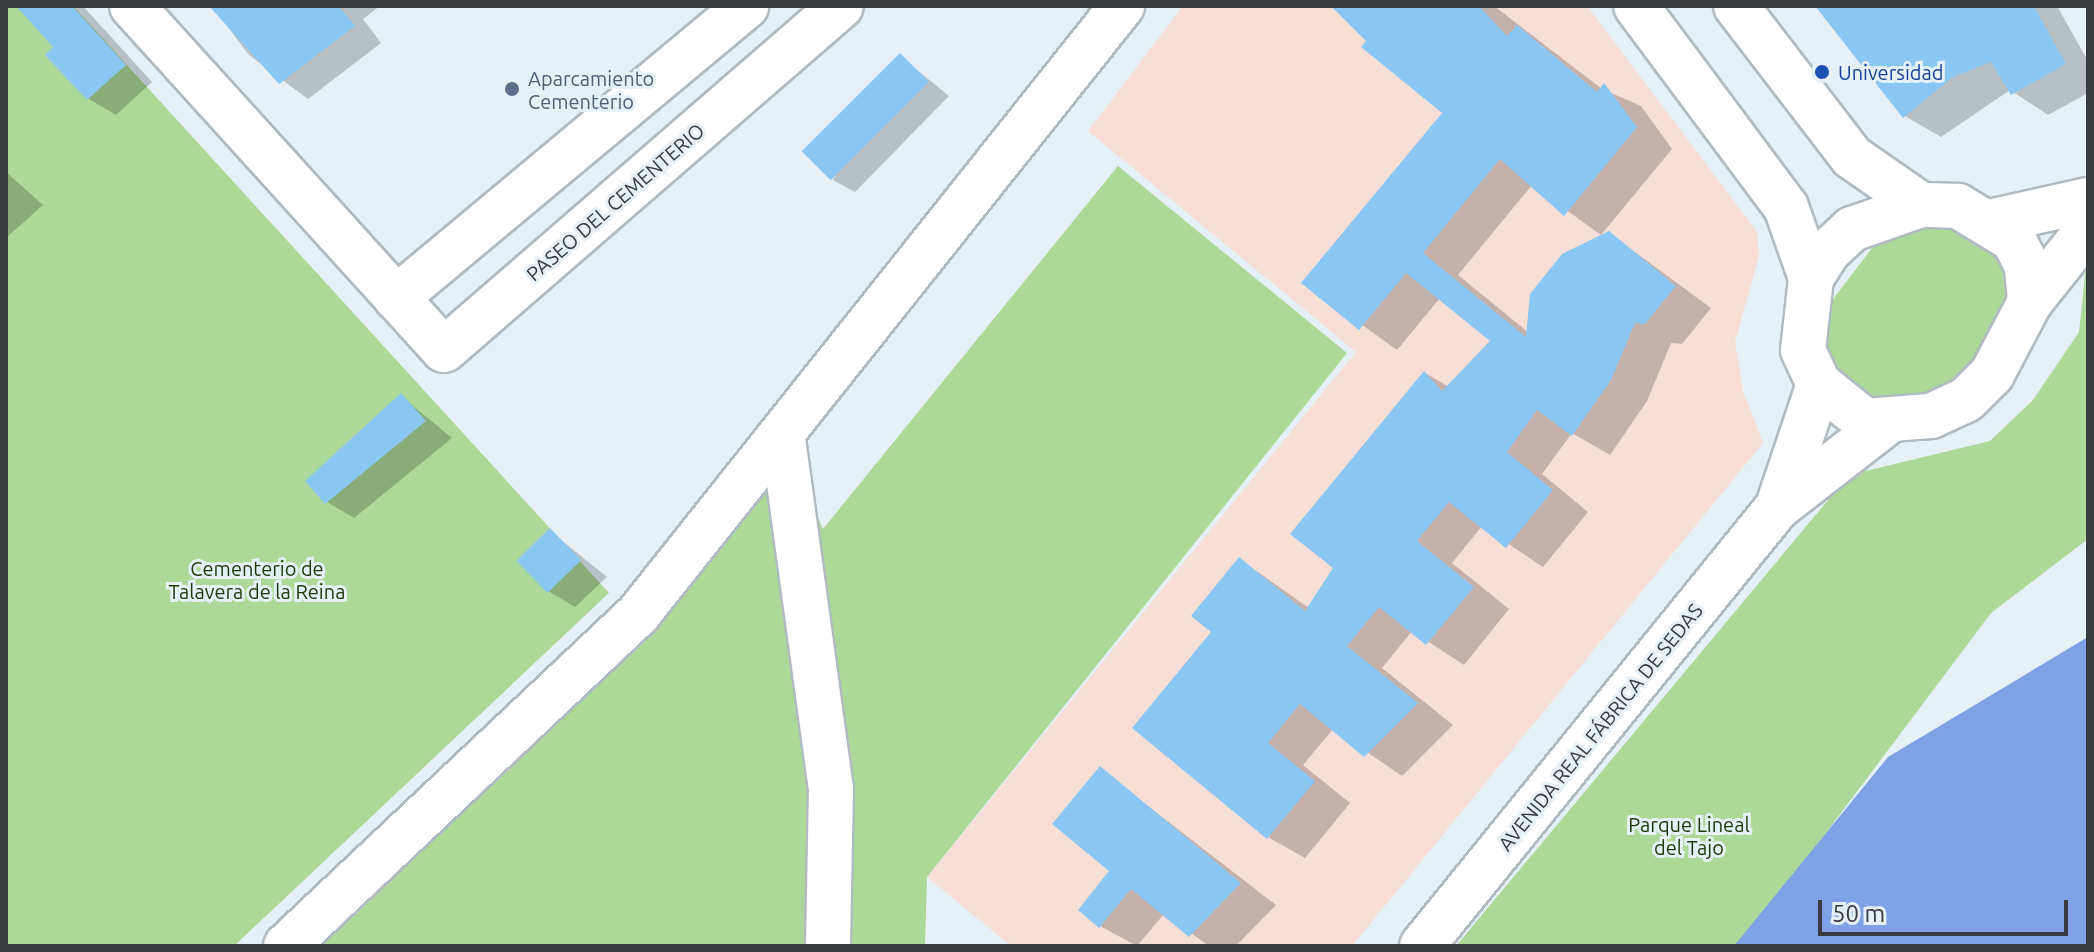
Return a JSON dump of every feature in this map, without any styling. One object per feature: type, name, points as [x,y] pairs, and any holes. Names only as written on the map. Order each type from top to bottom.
[{"type":"street","name":"PASEO DEL CEMENTERIO","points":[[132,6],[444,350],[841,6]]},
{"type":"street","points":[[396,298],[746,6]]},
{"type":"street","points":[[286,946],[599,656],[783,439],[1122,6]]},
{"type":"street","points":[[1636,6],[1786,207],[1811,278],[1803,350],[1819,384],[1843,409],[1885,424]]},
{"type":"street","points":[[1736,6],[1852,157],[1921,205]]},
{"type":"street","points":[[1811,278],[1852,229],[1921,205],[1958,206],[1994,221],[2088,200]]},
{"type":"street","name":"AVENIDA REAL FÁBRICA DE SEDAS","points":[[1994,221],[2027,266],[2030,302]]},
{"type":"street","name":"AVENIDA REAL FÁBRICA DE SEDAS","points":[[1422,946],[1777,508],[1885,424],[1966,400],[2017,337],[2030,302],[2088,229]]},
{"type":"street","name":"AVENIDA REAL FÁBRICA DE SEDAS","points":[[1777,508],[1819,384]]},
{"type":"street","points":[[783,439],[831,788],[828,946]]},
{"type":"shaded area","points":[[1183,6],[1587,6],[1757,232],[1759,256],[1735,342],[1743,391],[1763,443],[1352,946],[1011,946],[927,877],[1356,352],[1088,131]]},
{"type":"green space","name":"Cementerio de Talavera de la Reina","points":[[6,6],[73,6],[609,593],[234,946],[6,946]]},
{"type":"green space","points":[[1118,166],[1347,353],[927,877],[925,946],[283,946],[783,439],[823,529]]},
{"type":"green space","points":[[1939,226],[2004,242],[2012,320],[1947,391],[1879,410],[1835,385],[1820,335],[1827,307],[1872,248],[1896,234]]},
{"type":"green space","name":"Parque Lineal del Tajo","points":[[2088,248],[2088,539],[1991,613],[1765,914],[1734,946],[1456,946],[1849,475],[1990,441],[2033,400],[2079,332]]},
{"type":"water","points":[[2088,637],[2088,946],[1734,946],[1888,757]]},
{"type":"building","points":[[16,6],[72,6],[126,65],[87,100],[45,55],[53,47]]},
{"type":"building","points":[[209,6],[339,6],[355,26],[279,84]]},
{"type":"building","points":[[1331,6],[1479,6],[1507,36],[1517,25],[1597,92],[1604,83],[1637,127],[1564,216],[1500,159],[1423,253],[1526,337],[1530,294],[1562,254],[1609,231],[1676,286],[1645,324],[1635,323],[1611,380],[1572,436],[1537,410],[1507,452],[1553,490],[1506,548],[1449,502],[1417,541],[1474,587],[1426,645],[1379,607],[1347,646],[1418,703],[1364,757],[1300,704],[1268,743],[1315,781],[1267,839],[1132,728],[1211,632],[1191,616],[1239,557],[1305,611],[1333,568],[1290,534],[1424,371],[1442,391],[1490,341],[1406,273],[1359,330],[1301,283],[1442,113],[1361,47],[1366,41]]},
{"type":"building","points":[[1815,6],[2034,6],[2066,64],[2011,95],[1991,62],[1953,77],[1903,118]]},
{"type":"building","points":[[900,53],[929,82],[831,180],[802,151]]},
{"type":"building","points":[[401,393],[426,421],[325,504],[305,481]]},
{"type":"building","points":[[550,528],[581,560],[547,593],[516,561]]},
{"type":"building","points":[[1100,766],[1241,883],[1189,937],[1131,889],[1099,928],[1078,910],[1109,871],[1052,824]]},
{"type":"place","name":"Universidad","points":[[1822,72]]},
{"type":"place","name":"Aparcamiento Cementerio","points":[[512,89]]}]
